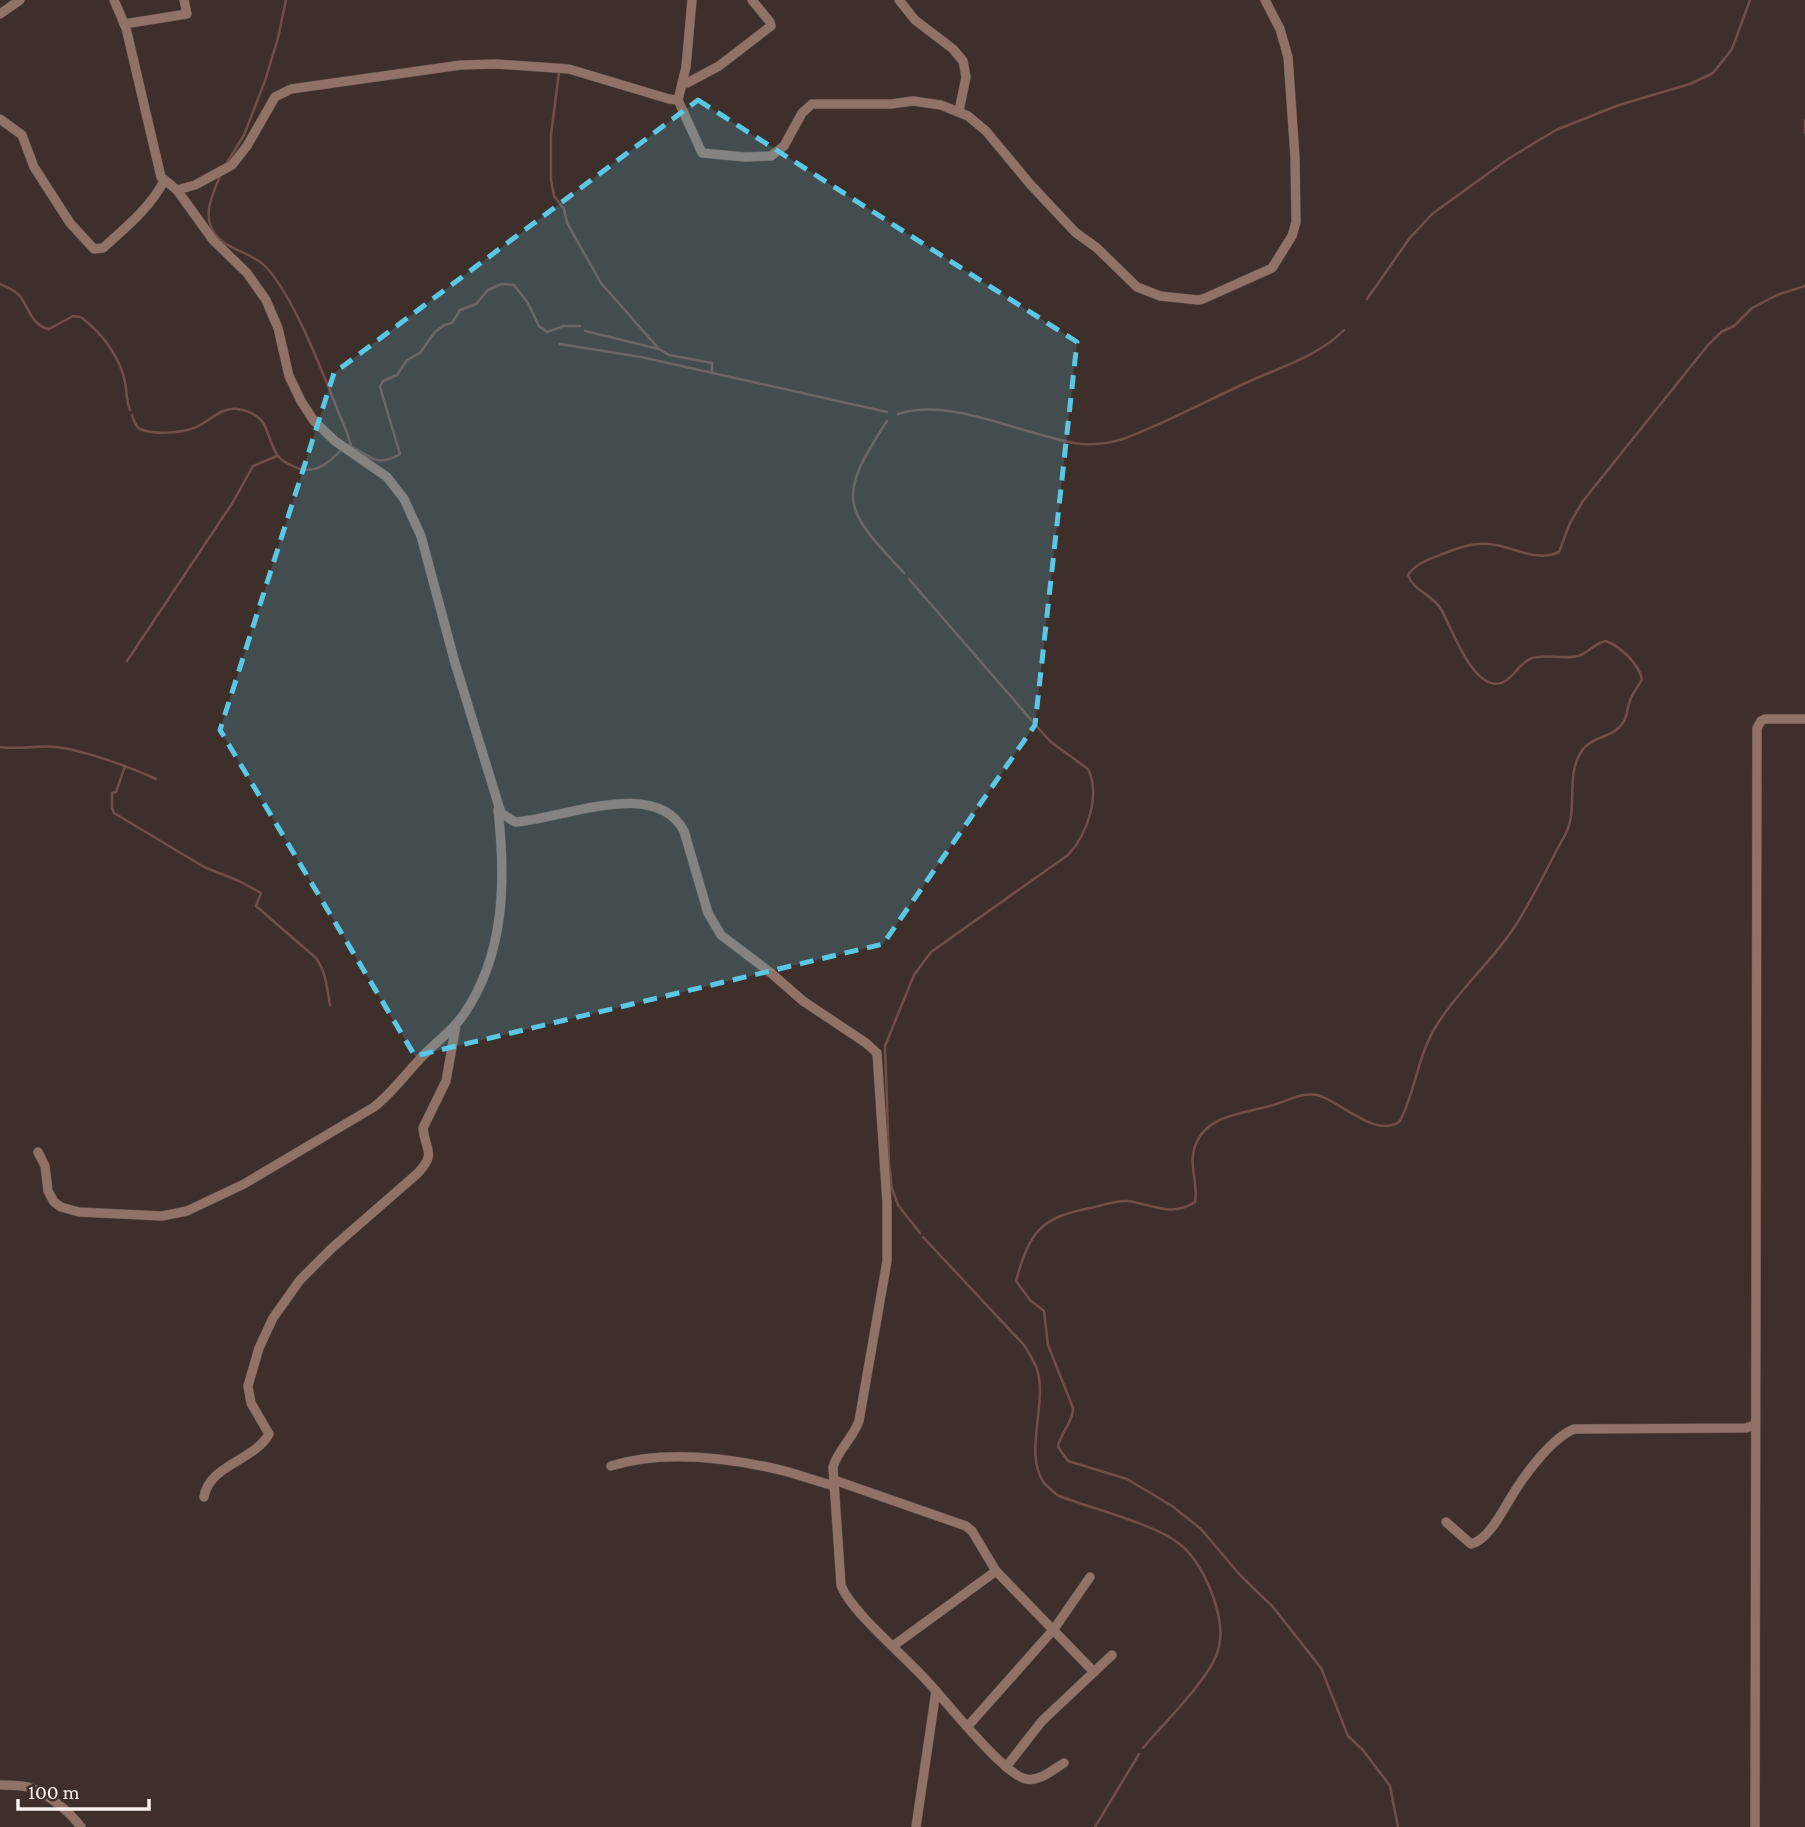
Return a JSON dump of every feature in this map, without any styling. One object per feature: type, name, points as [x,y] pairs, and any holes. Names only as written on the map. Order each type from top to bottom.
[{"type":"street","points":[[0,14],[20,0]]},
{"type":"street","points":[[38,1152],[45,1166],[48,1191],[54,1202],[79,1212],[162,1216],[187,1211],[244,1184],[385,1098],[418,1060],[456,1024],[480,985],[500,921],[501,839],[498,808],[421,536],[398,489],[387,477],[330,436],[306,410],[287,370],[278,328],[266,300],[247,273],[217,244],[177,190],[164,181],[158,169],[124,24],[114,0]]},
{"type":"street","points":[[124,24],[187,13],[184,0]]},
{"type":"street","points":[[692,0],[690,35],[678,100],[702,153],[745,158],[778,153],[802,113],[812,104],[932,102],[959,111],[986,131],[1075,232],[1097,248],[1137,287],[1151,295],[1198,300],[1272,268],[1292,236],[1296,222],[1295,158],[1288,57],[1280,29],[1265,0]]},
{"type":"street","points":[[682,83],[719,66],[771,26],[752,0]]},
{"type":"street","points":[[899,0],[915,20],[953,48],[963,61],[967,77],[959,111]]},
{"type":"street","points":[[177,190],[195,185],[232,165],[247,146],[275,97],[291,89],[461,65],[496,64],[569,69],[678,100]]},
{"type":"street","points":[[0,120],[22,135],[34,167],[70,223],[94,249],[103,248],[142,213],[164,181]]},
{"type":"street","points":[[1755,1827],[1756,728],[1765,719],[1805,719]]},
{"type":"street","points":[[498,808],[505,817],[515,821],[612,804],[651,806],[668,811],[684,831],[708,913],[721,935],[803,1001],[877,1053],[887,1203],[886,1271],[859,1421],[852,1437],[835,1460],[834,1483],[843,1590],[1017,1776],[1032,1779],[1041,1777],[1064,1763]]},
{"type":"street","points":[[204,1497],[210,1481],[254,1451],[269,1434],[251,1403],[248,1386],[259,1348],[282,1303],[300,1280],[332,1248],[418,1173],[428,1160],[430,1151],[423,1128],[446,1081],[456,1024]]},
{"type":"street","points":[[1446,1522],[1471,1544],[1476,1543],[1495,1523],[1523,1479],[1547,1451],[1561,1436],[1574,1429],[1746,1428],[1754,1425]]},
{"type":"street","points":[[611,1466],[673,1457],[712,1458],[773,1468],[834,1483],[966,1526],[972,1531],[996,1570],[1094,1672]]},
{"type":"street","points":[[893,1646],[996,1570]]},
{"type":"street","points":[[968,1726],[1054,1629],[1090,1577]]},
{"type":"street","points":[[1006,1767],[1042,1721],[1112,1655]]},
{"type":"street","points":[[916,1827],[936,1691]]},
{"type":"street","points":[[0,1785],[27,1787],[37,1791],[81,1827]]},
{"type":"highlighted area","points":[[698,100],[1077,342],[1035,725],[883,944],[415,1056],[220,730],[334,373]]},
{"type":"waterway","points":[[225,166],[244,135],[265,81],[286,0]]},
{"type":"waterway","points":[[1367,299],[1409,239],[1432,214],[1508,159],[1556,130],[1619,105],[1690,84],[1713,73],[1732,49],[1750,0]]},
{"type":"waterway","points":[[559,72],[551,135],[551,180],[554,196],[564,209],[567,223],[601,283],[659,349],[669,355],[712,363],[712,373]]},
{"type":"waterway","points":[[1805,120],[1805,133]]},
{"type":"waterway","points":[[220,176],[209,208],[211,227],[221,241],[259,261],[276,280],[306,333],[351,446]]},
{"type":"waterway","points":[[0,284],[18,294],[35,320],[43,327],[49,329],[73,316],[80,317]]},
{"type":"waterway","points":[[348,445],[378,460],[400,454],[380,387],[383,381],[397,375],[407,360],[420,353],[434,333],[444,325],[452,323],[460,310],[476,304],[488,290],[502,284],[514,285],[528,303],[539,326],[547,332],[564,326],[580,326]]},
{"type":"waterway","points":[[1398,1827],[1390,1786],[1363,1750],[1348,1736],[1321,1668],[1273,1607],[1240,1575],[1201,1529],[1172,1506],[1127,1479],[1068,1461],[1058,1447],[1073,1408],[1048,1345],[1044,1311],[1030,1300],[1016,1281],[1032,1239],[1039,1230],[1059,1217],[1118,1201],[1170,1210],[1195,1202],[1194,1151],[1201,1134],[1218,1121],[1310,1094],[1326,1098],[1358,1117],[1380,1126],[1391,1126],[1400,1121],[1431,1035],[1455,999],[1519,921],[1565,835],[1571,815],[1574,772],[1581,752],[1588,744],[1612,733],[1620,726],[1642,679],[1628,656],[1606,641],[1578,656],[1530,659],[1505,681],[1491,683],[1473,668],[1441,609],[1414,585],[1408,575],[1427,560],[1477,544],[1498,545],[1542,556],[1559,552],[1570,523],[1583,501],[1708,345],[1721,332],[1734,326],[1752,308],[1777,295],[1805,286]]},
{"type":"waterway","points":[[82,318],[103,338],[114,355],[123,373],[130,410]]},
{"type":"waterway","points":[[898,414],[941,410],[1060,440],[1081,444],[1108,443],[1155,426],[1300,360],[1324,347],[1344,330]]},
{"type":"waterway","points":[[585,331],[659,349]]},
{"type":"waterway","points":[[560,344],[641,357],[887,412]]},
{"type":"waterway","points":[[132,415],[140,429],[167,433],[194,428],[226,410],[249,412],[262,421],[279,457],[306,470],[325,464],[342,449]]},
{"type":"waterway","points":[[887,421],[860,469],[854,486],[853,502],[868,533],[904,573]]},
{"type":"waterway","points":[[127,661],[233,502],[253,466],[277,456]]},
{"type":"waterway","points":[[909,579],[1051,742],[1088,769],[1093,791],[1086,826],[1068,855],[931,952],[914,975],[885,1046],[892,1189],[898,1205],[920,1233]]},
{"type":"waterway","points":[[0,747],[67,749],[133,769],[156,779]]},
{"type":"waterway","points":[[125,766],[116,792],[112,793],[114,813],[204,867],[261,893],[256,906],[316,958],[326,980],[330,1005]]},
{"type":"waterway","points":[[923,1237],[1024,1345],[1037,1369],[1040,1397],[1035,1443],[1038,1471],[1044,1483]]},
{"type":"waterway","points":[[1045,1484],[1057,1495],[1139,1523],[1170,1537],[1192,1557],[1211,1592],[1220,1628],[1216,1656],[1193,1691],[1143,1748]]},
{"type":"waterway","points":[[1095,1827],[1139,1754]]}]
